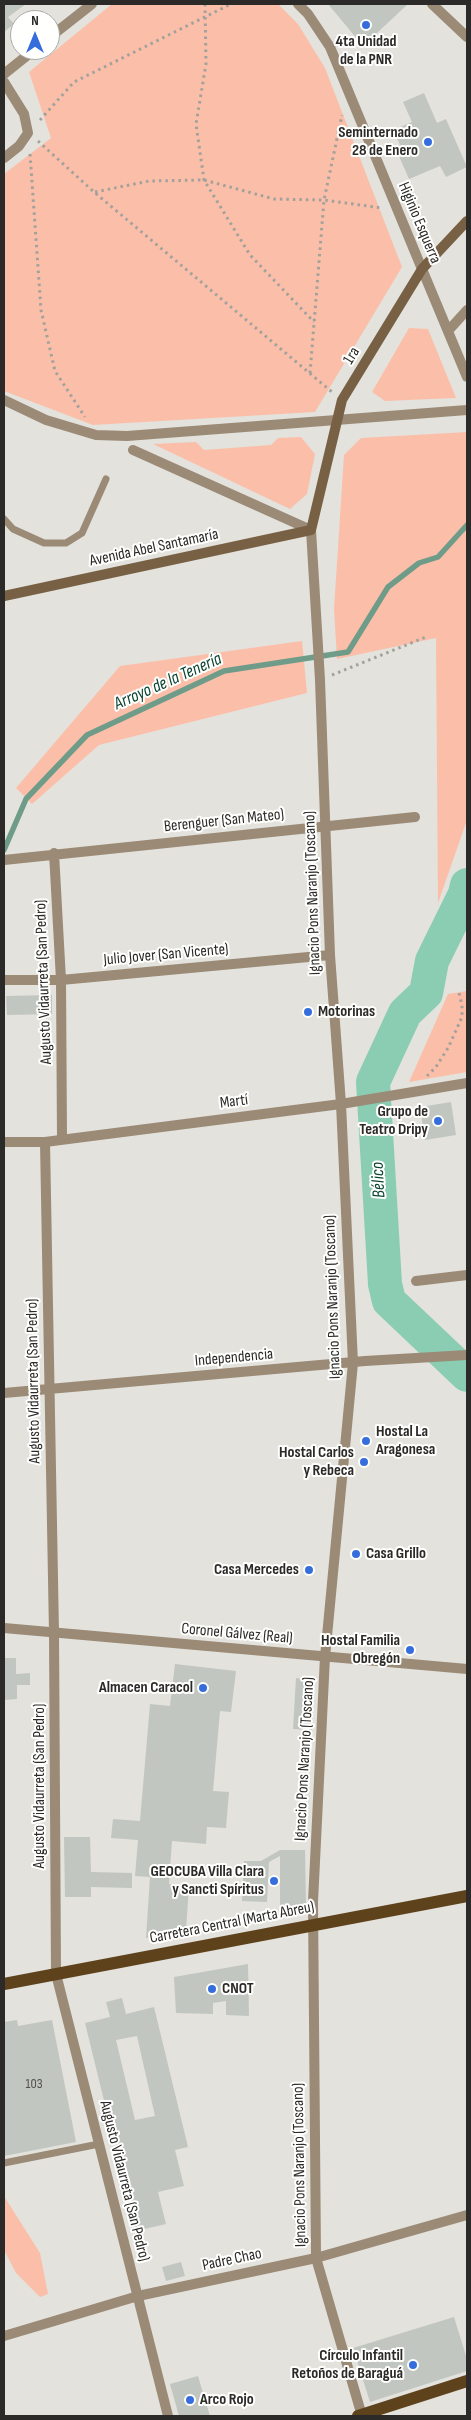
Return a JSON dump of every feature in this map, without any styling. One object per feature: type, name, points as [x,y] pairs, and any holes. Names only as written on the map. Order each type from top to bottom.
[{"type":"main road","name":"1ra","points":[[310,530],[342,400],[422,270],[467,221]]},
{"type":"main road","name":"Avenida Abel Santamaría","points":[[4,596],[310,530]]},
{"type":"main road","name":"Carretera Central (Marta Abreu)","points":[[4,1984],[467,1896]]},
{"type":"main road","points":[[361,2416],[467,2381]]},
{"type":"street","points":[[60,29],[92,4]]},
{"type":"street","name":"Higinio Esquerra","points":[[298,4],[308,14],[330,47],[467,377]]},
{"type":"street","points":[[432,4],[467,38]]},
{"type":"street","points":[[4,74],[22,60]]},
{"type":"street","points":[[4,82],[24,114],[28,133],[19,146],[4,158]]},
{"type":"street","points":[[448,331],[467,310]]},
{"type":"street","points":[[4,400],[46,420],[96,435],[127,436],[467,410]]},
{"type":"street","points":[[132,450],[310,530]]},
{"type":"street","name":"Ignacio Pons Naranjo (Toscano)","points":[[310,530],[317,620],[330,955],[341,1104],[353,1363],[324,1657],[312,1925],[316,2258],[361,2416]]},
{"type":"street","name":"Berenguer (San Mateo)","points":[[4,860],[415,817]]},
{"type":"street","name":"Augusto Vidaurreta (San Pedro)","points":[[54,854],[61,980],[62,1139]]},
{"type":"street","name":"Julio Jover (San Vicente)","points":[[4,980],[61,980],[330,955]]},
{"type":"street","name":"Martí","points":[[4,1142],[45,1142],[341,1104],[467,1083]]},
{"type":"street","name":"Augusto Vidaurreta (San Pedro)","points":[[45,1142],[54,1633],[56,1974],[168,2416]]},
{"type":"street","points":[[416,1281],[467,1275]]},
{"type":"street","name":"Independencia","points":[[4,1393],[365,1361],[467,1355]]},
{"type":"street","name":"Coronel Gálvez (Real)","points":[[4,1628],[467,1669]]},
{"type":"street","name":"Padre Chao","points":[[4,2336],[138,2296],[316,2258],[467,2215]]},
{"type":"lane","points":[[4,519],[13,530],[44,543],[66,543],[82,533],[106,479]]},
{"type":"lane","points":[[4,2162],[99,2144]]},
{"type":"path","points":[[205,4],[207,15],[206,64],[196,124],[204,180],[250,255],[314,322]]},
{"type":"path","points":[[96,435],[55,371],[41,310],[28,133],[74,82],[231,4]]},
{"type":"path","points":[[310,373],[324,200],[347,90]]},
{"type":"path","points":[[28,133],[94,192],[342,400]]},
{"type":"path","points":[[94,192],[149,181],[204,180],[274,199],[324,200],[398,211]]},
{"type":"path","points":[[320,680],[426,636]]},
{"type":"path","points":[[410,1092],[436,1067],[455,1034],[463,1010],[459,992]]},
{"type":"shaded area","points":[[112,4],[278,4],[298,24],[325,68],[402,267],[315,412],[93,425],[4,391],[4,174],[51,138],[29,72],[44,60],[60,60],[60,47]]},
{"type":"shaded area","points":[[409,328],[428,329],[456,398],[385,401],[372,392]]},
{"type":"shaded area","points":[[467,432],[467,820],[438,903],[436,638],[337,659],[334,609],[344,455],[361,438]]},
{"type":"shaded area","points":[[301,437],[315,454],[307,494],[290,509],[153,444],[196,442],[204,450],[271,445],[278,438]]},
{"type":"shaded area","points":[[302,641],[307,693],[99,745],[32,804],[16,788],[120,666]]},
{"type":"shaded area","points":[[467,991],[467,1072],[409,1082],[448,994]]},
{"type":"shaded area","points":[[4,2196],[40,2253],[48,2294],[40,2297],[16,2273],[4,2250]]},
{"type":"building","points":[[4,4],[26,4],[18,10],[10,10],[10,16],[8,17],[10,19],[10,27],[4,32]]},
{"type":"building","name":"4ta Unidad de la PNR","points":[[328,4],[408,4],[363,46]]},
{"type":"building","points":[[424,93],[437,123],[446,119],[467,167],[446,177],[440,166],[409,179],[395,147],[400,145],[393,130],[412,122],[403,102]]},
{"type":"building","points":[[52,995],[52,1014],[7,1015],[6,996]]},
{"type":"building","name":"Grupo de Teatro Dripy","points":[[451,1102],[456,1135],[425,1140],[420,1107]]},
{"type":"building","points":[[4,1658],[16,1658],[16,1674],[30,1673],[30,1685],[17,1685],[17,1699],[4,1700]]},
{"type":"building","points":[[175,1664],[236,1671],[231,1712],[220,1711],[213,1791],[229,1792],[226,1828],[207,1827],[206,1844],[172,1841],[169,1884],[189,1886],[186,1930],[146,1938],[150,1877],[135,1876],[138,1840],[111,1838],[113,1819],[140,1821],[150,1704],[170,1706]]},
{"type":"building","points":[[296,1678],[303,1679],[314,1689],[312,1730],[293,1729]]},
{"type":"building","points":[[64,1837],[90,1837],[91,1872],[132,1873],[132,1888],[91,1887],[91,1897],[65,1897]]},
{"type":"building","points":[[280,1850],[305,1850],[306,1905],[280,1911],[280,1856],[269,1862],[267,1902],[242,1901],[244,1861],[261,1861]]},
{"type":"building","name":"CNOT","points":[[248,1964],[249,2016],[226,2015],[226,2001],[213,2003],[213,2014],[176,2013],[174,1977]]},
{"type":"building","points":[[122,1998],[126,2014],[154,2007],[188,2147],[175,2150],[184,2186],[158,2192],[166,2224],[136,2231],[85,2023],[110,2017],[106,2002]],"holes":[[[137,2036],[155,2116],[135,2120],[116,2040]]]},
{"type":"building","points":[[17,2020],[18,2026],[52,2020],[76,2142],[4,2156],[4,2022]]},
{"type":"building","points":[[181,2262],[185,2276],[166,2281],[162,2267]]},
{"type":"building","name":"Círculo Infantil Retoños de Baraguá","points":[[454,2317],[467,2359],[467,2371],[370,2402],[353,2348]]},
{"type":"building","name":"Arco Rojo","points":[[198,2376],[210,2416],[179,2416],[170,2384]]},
{"type":"waterway","name":"Arroyo de la Tenería","points":[[4,850],[26,799],[87,735],[224,671],[348,652],[388,587],[419,563],[438,557],[467,525]]},
{"type":"waterway","name":"Bélico","points":[[467,885],[465,894],[432,961],[426,993],[405,1013],[373,1082],[385,1284],[389,1301],[467,1375]]},
{"type":"place","name":"4ta Unidad de la PNR","points":[[366,25]]},
{"type":"place","name":"Seminternado 28 de Enero","points":[[428,142]]},
{"type":"place","name":"Motorinas","points":[[308,1012]]},
{"type":"place","name":"Grupo de Teatro Dripy","points":[[438,1121]]},
{"type":"place","name":"Hostal La Aragonesa","points":[[366,1441]]},
{"type":"place","name":"Hostal Carlos y Rebeca","points":[[364,1462]]},
{"type":"place","name":"Casa Grillo","points":[[356,1554]]},
{"type":"place","name":"Casa Mercedes","points":[[309,1570]]},
{"type":"place","name":"Hostal Familia Obregón","points":[[410,1650]]},
{"type":"place","name":"Almacen Caracol","points":[[203,1688]]},
{"type":"place","name":"GEOCUBA Villa Clara y Sancti Spíritus","points":[[274,1881]]},
{"type":"place","name":"CNOT","points":[[212,1989]]},
{"type":"place","name":"Círculo Infantil Retoños de Baraguá","points":[[413,2365]]},
{"type":"place","name":"Arco Rojo","points":[[190,2400]]}]
